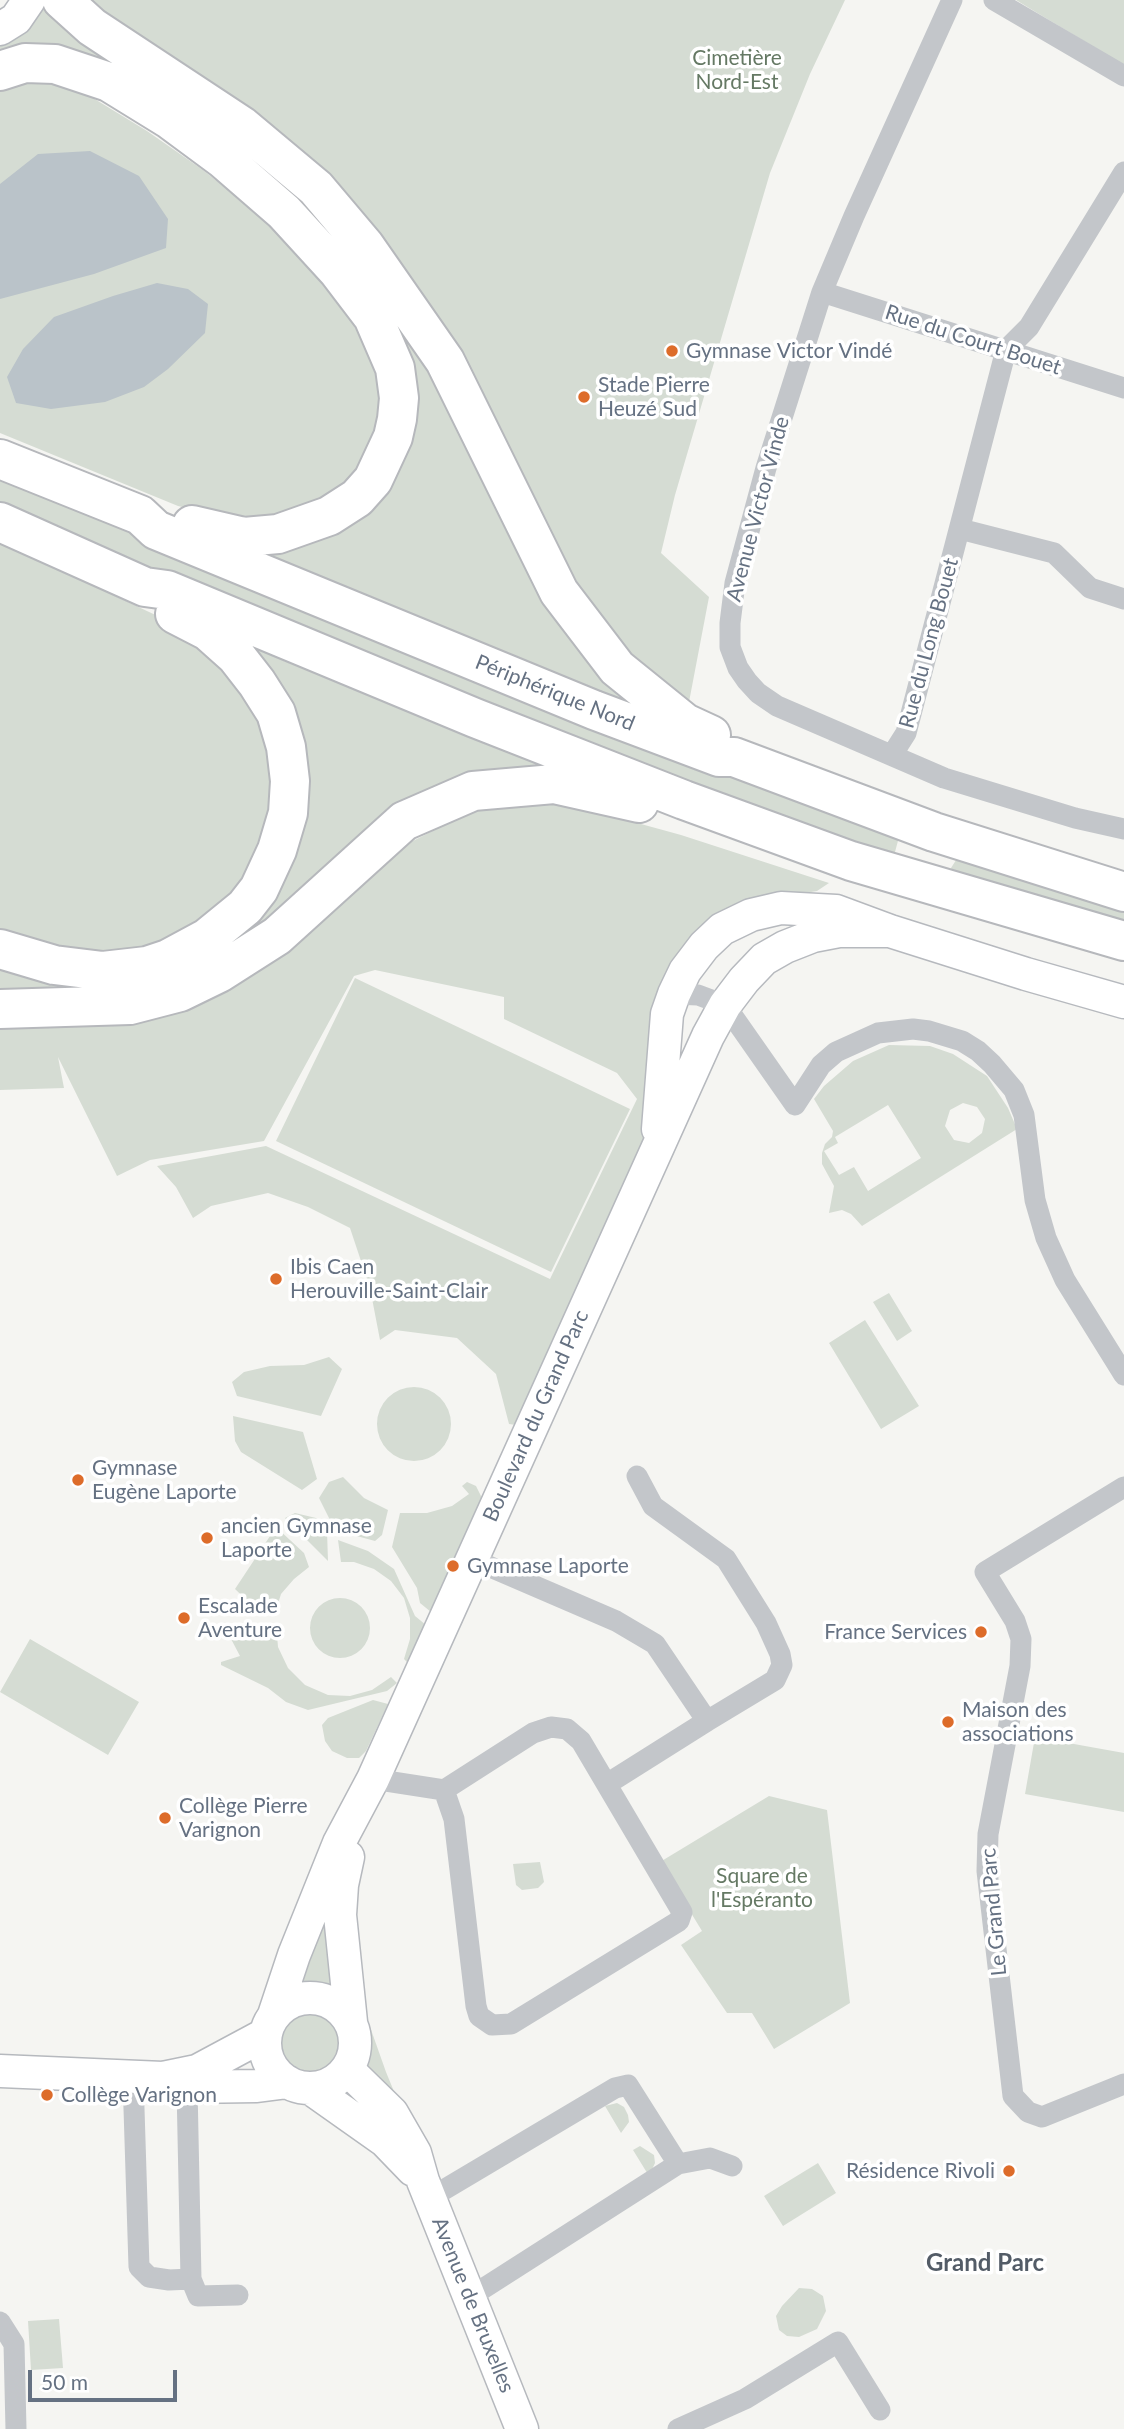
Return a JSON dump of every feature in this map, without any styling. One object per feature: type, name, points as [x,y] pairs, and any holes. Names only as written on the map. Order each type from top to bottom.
[{"type":"highway","points":[[62,0],[92,27],[242,125],[316,188],[365,246],[445,360],[559,592],[617,668],[685,723],[726,742],[734,757]]},
{"type":"highway","points":[[0,71],[25,63],[55,64],[109,82],[169,119],[223,159],[284,212],[338,271],[373,317],[395,368],[398,398],[393,438],[373,480],[357,498],[337,512],[302,527],[260,537],[244,537],[184,523],[162,513],[140,515]]},
{"type":"highway","name":"Périphérique Nord","points":[[0,460],[140,515],[156,530],[494,670],[719,757],[734,757],[934,832],[1124,892]]},
{"type":"highway","points":[[0,522],[145,587],[167,590],[475,718],[684,800],[851,862],[1124,941]]},
{"type":"highway","points":[[0,949],[54,965],[103,971],[147,966],[207,937],[245,907],[259,889],[277,850],[288,813],[290,781],[286,747],[276,713],[257,682],[236,656],[208,631],[159,605],[145,587]]},
{"type":"highway","points":[[0,1009],[130,1005],[180,992],[219,974],[277,936],[404,821],[473,791],[554,784],[627,799],[817,865],[851,862]]},
{"type":"street","points":[[0,29],[16,19],[29,0]]},
{"type":"street","name":"Avenue Victor Vinde","points":[[952,0],[822,292],[766,468],[735,583],[730,647],[738,668],[747,681],[758,693],[777,706],[944,778],[1063,814],[1124,829]]},
{"type":"street","points":[[994,0],[1124,76]]},
{"type":"street","name":"Rue du Long Bouet","points":[[892,755],[906,733],[1006,350],[1029,327],[1124,172]]},
{"type":"street","name":"Rue du Court Bouet","points":[[822,292],[1124,388]]},
{"type":"street","name":"Rue du Long Bouet","points":[[960,529],[1054,553],[1090,588],[1124,599]]},
{"type":"street","name":"Boulevard du Grand Parc","points":[[656,1151],[664,1035],[674,994],[685,971],[704,946],[722,929],[751,915],[781,908],[836,911],[890,932],[1124,1002]]},
{"type":"street","name":"Boulevard du Grand Parc","points":[[270,2025],[294,1955],[339,1843],[369,1788],[708,1036],[725,1005],[764,959],[785,947],[813,936],[839,931],[890,932]]},
{"type":"street","points":[[674,994],[698,995],[725,1005],[795,1105],[821,1065],[836,1052],[878,1033],[913,1029],[946,1035],[978,1051],[1014,1090],[1024,1115],[1035,1200],[1045,1238],[1065,1280],[1124,1375]]},
{"type":"street","points":[[607,1784],[775,1680],[782,1665],[766,1623],[726,1559],[653,1506],[637,1476]]},
{"type":"street","name":"Le Grand Parc","points":[[1124,1487],[985,1572],[1015,1621],[1021,1639],[1020,1666],[988,1834],[987,1871],[1013,2096],[1028,2112],[1042,2117],[1124,2084]]},
{"type":"street","points":[[472,1559],[616,1621],[655,1644],[707,1721]]},
{"type":"street","points":[[369,1788],[444,1790],[533,1733],[551,1727],[567,1729],[582,1741],[682,1912],[679,1921],[511,2024],[492,2025],[479,2016],[476,2006],[454,1819],[444,1790]]},
{"type":"street","name":"Boulevard du Grand Parc","points":[[351,2022],[341,1934],[341,1901],[348,1857],[369,1788]]},
{"type":"street","points":[[0,2071],[161,2081],[257,2086],[331,2083],[347,2069],[354,2057],[356,2043],[351,2022],[337,2005],[315,1997],[290,2002],[270,2025],[198,2071],[161,2081]]},
{"type":"street","points":[[270,2025],[268,2058],[275,2072],[299,2085]]},
{"type":"street","name":"Avenue de Bruxelles","points":[[347,2069],[381,2101],[400,2125],[415,2153],[427,2190],[522,2429]]},
{"type":"street","points":[[161,2081],[139,2267],[149,2277],[169,2280],[191,2278]]},
{"type":"street","points":[[161,2081],[191,2278],[198,2296],[237,2295]]},
{"type":"street","name":"Avenue de Bruxelles","points":[[299,2085],[385,2141],[427,2190]]},
{"type":"street","points":[[427,2190],[463,2178],[615,2088],[628,2085],[678,2164]]},
{"type":"street","points":[[470,2297],[678,2164],[710,2158],[732,2166]]},
{"type":"street","points":[[0,2322],[14,2344],[16,2429]]},
{"type":"street","points":[[678,2429],[745,2399],[838,2342],[880,2410]]},
{"type":"green space","name":"Stade Pierre Heuzé Sud","points":[[62,0],[845,0],[810,74],[770,173],[675,495],[661,553],[709,597],[685,723],[617,668],[365,246]]},
{"type":"green space","points":[[1016,0],[1124,0],[1124,65],[1039,14]]},
{"type":"green space","points":[[47,1],[286,185],[335,233],[406,324],[630,695],[626,701],[252,549],[352,517],[406,375],[197,121],[0,58],[0,45],[26,29]]},
{"type":"green space","points":[[14,83],[52,83],[93,98],[147,131],[203,170],[259,215],[334,293],[374,359],[382,415],[353,479],[291,516],[229,518],[178,506],[0,433],[0,90]]},
{"type":"green space","points":[[0,478],[293,601],[899,837],[895,852],[886,857],[812,834],[104,551],[0,503]]},
{"type":"green space","points":[[0,542],[164,619],[201,641],[261,720],[271,749],[274,790],[261,853],[221,910],[189,935],[136,952],[87,957],[0,933]]},
{"type":"green space","points":[[248,641],[284,661],[542,763],[541,768],[475,774],[262,933],[148,989],[0,995],[0,965],[114,986],[296,845]]},
{"type":"green space","points":[[535,801],[601,813],[681,835],[829,883],[817,891],[758,901],[665,985],[650,1132],[524,1426],[509,1424],[496,1374],[457,1338],[395,1330],[380,1340],[370,1288],[350,1228],[308,1207],[268,1193],[211,1206],[193,1218],[176,1187],[157,1166],[266,1146],[550,1279],[637,1099],[617,1073],[504,1019],[504,997],[375,970],[354,976],[264,1141],[150,1160],[117,1176],[58,1057],[64,1088],[0,1090],[0,1022],[169,1010],[249,978],[315,926],[401,847],[474,810]]},
{"type":"green space","points":[[958,857],[1124,901],[1124,929],[954,878],[951,868]]},
{"type":"green space","points":[[355,978],[630,1109],[551,1272],[276,1141]]},
{"type":"green space","points":[[889,1045],[930,1046],[953,1054],[987,1076],[1008,1108],[1017,1129],[862,1226],[851,1214],[842,1210],[829,1213],[834,1186],[822,1164],[822,1153],[833,1131],[814,1099],[824,1086],[853,1061]],"holes":[[[963,1103],[977,1107],[985,1119],[982,1133],[969,1143],[954,1140],[945,1126],[950,1110]],[[888,1105],[921,1158],[868,1191],[854,1167],[839,1175],[824,1151],[838,1143],[835,1137]]]},
{"type":"green space","points":[[889,1293],[912,1331],[897,1341],[873,1302]]},
{"type":"green space","points":[[865,1320],[919,1406],[881,1429],[829,1343]]},
{"type":"green space","points":[[329,1357],[342,1369],[321,1416],[237,1396],[232,1382],[244,1372],[270,1366],[304,1365]]},
{"type":"green space","points":[[407,1387],[421,1387],[435,1393],[445,1403],[451,1424],[449,1438],[435,1455],[421,1461],[407,1461],[393,1455],[383,1445],[377,1431],[377,1417],[383,1403],[393,1393]]},
{"type":"green space","points":[[233,1416],[303,1432],[317,1479],[302,1490],[241,1452],[235,1441]]},
{"type":"green space","points":[[343,1477],[364,1498],[388,1510],[382,1535],[375,1541],[353,1535],[330,1520],[319,1498],[329,1482]]},
{"type":"green space","points":[[467,1482],[476,1486],[482,1498],[431,1612],[420,1603],[417,1588],[392,1547],[400,1513],[427,1513],[452,1506],[469,1494],[462,1486]]},
{"type":"green space","points":[[295,1513],[316,1518],[327,1531],[328,1561],[285,1518]]},
{"type":"green space","points":[[276,1527],[304,1553],[309,1567],[281,1594],[276,1610],[261,1614],[235,1589]]},
{"type":"green space","points":[[338,1540],[368,1551],[394,1569],[415,1616],[426,1625],[410,1665],[404,1659],[410,1639],[410,1618],[404,1598],[391,1581],[374,1569],[354,1562],[341,1562]]},
{"type":"green space","points":[[334,1598],[346,1598],[362,1606],[368,1616],[368,1640],[362,1650],[346,1658],[334,1658],[318,1650],[310,1634],[310,1622],[318,1606]]},
{"type":"green space","points":[[259,1623],[276,1624],[278,1647],[288,1668],[305,1685],[328,1695],[350,1696],[372,1690],[391,1677],[397,1683],[387,1691],[308,1710],[286,1702],[268,1688],[221,1665],[221,1662],[240,1656],[230,1637]]},
{"type":"green space","points":[[30,1639],[139,1702],[108,1755],[0,1692]]},
{"type":"green space","points":[[373,1700],[388,1704],[366,1751],[359,1758],[347,1758],[332,1751],[325,1741],[322,1725],[328,1718]]},
{"type":"green space","points":[[1035,1737],[1124,1753],[1124,1812],[1025,1794]]},
{"type":"green space","name":"Square de l'Espéranto","points":[[769,1796],[827,1810],[850,2003],[774,2049],[752,2013],[727,2013],[681,1945],[702,1931],[660,1862]]},
{"type":"green space","points":[[540,1862],[544,1882],[538,1888],[522,1890],[516,1885],[513,1864]]},
{"type":"green space","points":[[330,1903],[334,1985],[304,1981],[300,1973]]},
{"type":"green space","points":[[315,2007],[337,2016],[349,2037],[346,2061],[328,2078],[316,2082],[282,2068],[276,2057],[274,2044],[282,2020],[292,2012]]},
{"type":"green space","points":[[369,2024],[386,2072],[402,2111],[363,2067]]},
{"type":"green space","points":[[617,2103],[624,2107],[629,2122],[621,2133],[605,2106]]},
{"type":"green space","points":[[640,2146],[654,2155],[655,2163],[649,2176],[633,2150]]},
{"type":"green space","points":[[818,2163],[836,2193],[783,2226],[764,2196]]},
{"type":"green space","points":[[799,2288],[812,2289],[823,2296],[826,2311],[817,2329],[799,2337],[787,2336],[779,2330],[776,2316]]},
{"type":"green space","points":[[59,2319],[63,2368],[31,2370],[28,2321]]},
{"type":"shaded area","points":[[90,151],[139,176],[168,219],[166,248],[94,274],[0,299],[0,184],[38,154]]},
{"type":"shaded area","points":[[157,283],[188,289],[208,304],[205,333],[168,369],[144,387],[105,402],[51,409],[16,403],[7,377],[23,349],[54,317]]},
{"type":"place","name":"Gymnase Victor Vindé","points":[[672,351]]},
{"type":"place","name":"Stade Pierre Heuzé Sud","points":[[584,397]]},
{"type":"place","name":"Ibis Caen Herouville-Saint-Clair","points":[[276,1279]]},
{"type":"place","name":"Gymnase Eugène Laporte","points":[[78,1480]]},
{"type":"place","name":"ancien Gymnase Laporte","points":[[207,1538]]},
{"type":"place","name":"Gymnase Laporte","points":[[453,1566]]},
{"type":"place","name":"Escalade Aventure","points":[[184,1618]]},
{"type":"place","name":"France Services","points":[[981,1632]]},
{"type":"place","name":"Maison des associations","points":[[948,1722]]},
{"type":"place","name":"Collège Pierre Varignon","points":[[165,1818]]},
{"type":"place","name":"Collège Varignon","points":[[47,2095]]},
{"type":"place","name":"Résidence Rivoli","points":[[1009,2171]]},
{"type":"district","name":"Grand Parc","points":[[985,2263]]},
{"type":"park label","name":"Cimetière Nord-Est","points":[[737,70]]}]
